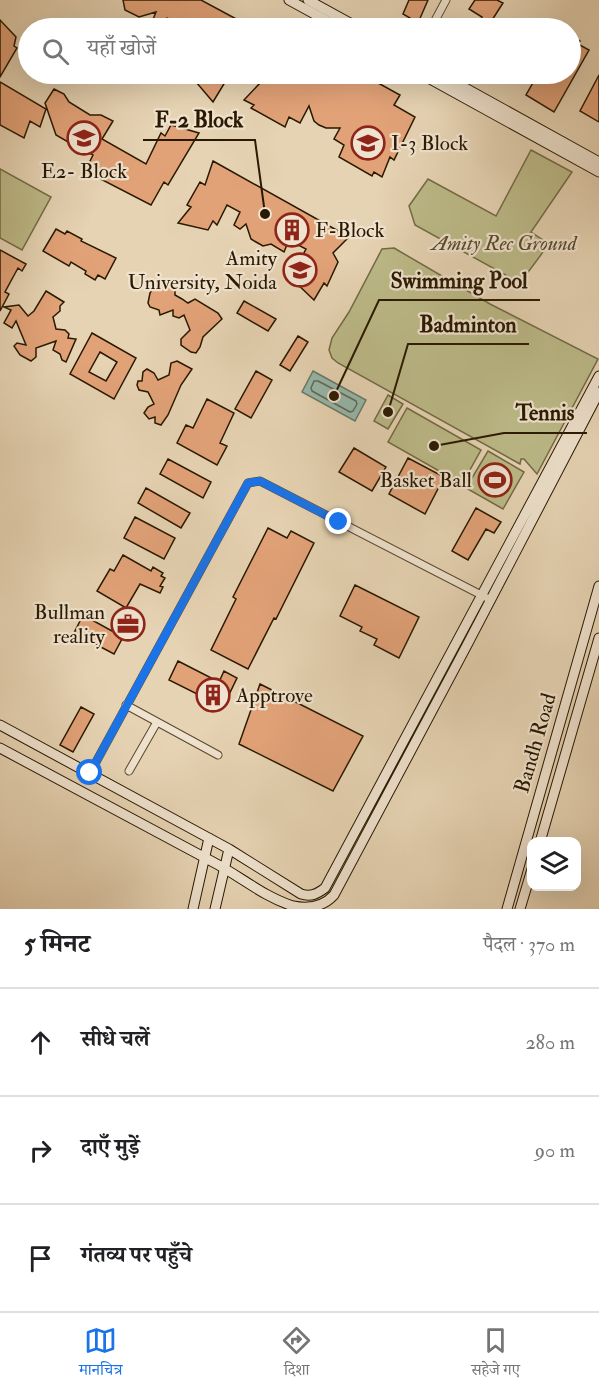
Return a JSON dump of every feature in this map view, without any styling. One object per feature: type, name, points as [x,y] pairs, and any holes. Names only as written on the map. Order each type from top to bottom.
[{"type":"street","points":[[289,0],[322,18]]},
{"type":"street","points":[[308,0],[341,18]]},
{"type":"street","points":[[436,18],[446,0]]},
{"type":"street","points":[[439,84],[599,172]]},
{"type":"street","points":[[458,84],[599,162]]},
{"type":"street","points":[[0,725],[229,849],[301,894],[312,896],[325,888],[599,376]]},
{"type":"street","points":[[0,748],[225,868],[268,895],[294,907],[315,908],[327,902],[334,895],[599,392]]},
{"type":"street","points":[[90,773],[248,483],[260,481],[491,600]]},
{"type":"street","name":"Bandh Road","points":[[507,909],[599,586]]},
{"type":"street","name":"Bandh Road","points":[[541,837],[599,638]]},
{"type":"street","points":[[126,705],[218,755]]},
{"type":"street","points":[[129,771],[157,722]]},
{"type":"street","points":[[367,810],[376,815]]},
{"type":"street","points":[[193,909],[209,838]]},
{"type":"street","points":[[215,909],[229,849]]},
{"type":"street","points":[[520,909],[527,884]]},
{"type":"street","points":[[312,896],[315,908]]},
{"type":"green space","name":"Amity Rec Ground","points":[[531,150],[572,172],[531,232],[549,244],[520,283],[415,225],[409,206],[428,179],[496,216]]},
{"type":"green space","points":[[0,169],[51,197],[22,250],[0,238]]},
{"type":"green space","points":[[394,248],[490,304],[598,359],[537,474],[524,459],[521,459],[520,464],[332,358],[329,350],[332,338],[349,312],[382,249]]},
{"type":"green space","points":[[388,395],[403,404],[388,429],[374,421]]},
{"type":"green space","points":[[407,408],[481,450],[462,484],[388,442]]},
{"type":"green space","name":"Basket Ball","points":[[488,451],[524,472],[503,509],[466,488]]},
{"type":"water","points":[[313,371],[366,400],[355,421],[302,392]]},
{"type":"building","points":[[123,0],[201,0],[234,18],[154,18],[156,12],[139,17],[125,10]]},
{"type":"building","points":[[409,0],[428,0],[420,18],[410,18],[403,14]]},
{"type":"building","points":[[475,0],[497,0],[503,3],[493,18],[481,18],[469,9]]},
{"type":"building","points":[[0,20],[16,37],[14,46],[17,48],[0,77]]},
{"type":"building","points":[[581,46],[589,50],[581,64]]},
{"type":"building","points":[[599,75],[599,122],[580,111]]},
{"type":"building","points":[[0,82],[46,109],[40,127],[30,121],[24,138],[0,125]]},
{"type":"building","points":[[198,84],[224,84],[213,102]]},
{"type":"building","points":[[259,84],[380,84],[400,95],[394,105],[415,117],[394,160],[390,157],[382,177],[374,172],[372,176],[339,157],[344,145],[334,139],[340,128],[326,128],[319,125],[314,121],[309,106],[300,123],[289,117],[285,127],[251,108],[254,105],[244,100]]},
{"type":"building","points":[[532,84],[570,84],[554,112],[526,95]]},
{"type":"building","points":[[54,89],[64,94],[69,102],[90,115],[101,115],[113,121],[102,139],[146,164],[161,133],[165,136],[171,125],[199,133],[168,185],[164,182],[151,205],[85,171],[93,155],[85,150],[93,134],[68,142],[56,135],[45,103]]},
{"type":"building","name":"F-Block","points":[[213,161],[349,237],[333,253],[338,262],[327,286],[324,283],[314,300],[293,280],[300,270],[296,268],[306,249],[289,240],[284,252],[271,244],[263,246],[251,239],[246,224],[240,229],[234,225],[240,212],[227,205],[217,225],[213,221],[208,230],[178,223],[191,207],[187,205],[200,182],[205,185]]},
{"type":"building","points":[[56,229],[65,234],[67,231],[82,239],[81,241],[116,258],[105,279],[98,275],[95,280],[71,262],[69,266],[43,251]]},
{"type":"building","points":[[0,250],[26,264],[22,271],[18,268],[5,292],[9,294],[0,311]]},
{"type":"building","points":[[158,281],[175,289],[175,295],[188,303],[195,299],[218,313],[222,319],[203,337],[196,353],[181,345],[181,339],[190,330],[184,315],[179,318],[173,316],[173,310],[160,315],[159,310],[150,307],[148,303],[150,293]]},
{"type":"building","points":[[46,291],[64,302],[60,306],[60,311],[53,317],[56,329],[65,330],[69,334],[68,338],[76,339],[66,362],[62,360],[60,354],[53,350],[56,341],[36,348],[36,357],[31,361],[20,355],[14,346],[17,343],[26,345],[16,321],[12,328],[4,323],[11,310],[4,307],[19,305],[28,316],[34,311]]},
{"type":"building","points":[[244,301],[276,319],[268,331],[237,313]]},
{"type":"building","points":[[92,333],[136,358],[114,399],[70,374]],"holes":[[[100,352],[117,362],[106,381],[89,372]]]},
{"type":"building","points":[[298,336],[308,342],[290,371],[280,365]]},
{"type":"building","points":[[177,361],[192,369],[181,385],[161,425],[155,423],[155,417],[149,419],[144,413],[154,404],[148,392],[139,390],[138,381],[142,381],[143,372],[147,369],[154,373],[158,380],[169,375],[171,363]]},
{"type":"building","points":[[256,371],[272,380],[251,418],[235,409]]},
{"type":"building","points":[[207,399],[234,413],[220,443],[227,446],[217,465],[177,443],[186,425],[193,428]]},
{"type":"building","points":[[354,448],[386,467],[372,491],[339,472]]},
{"type":"building","points":[[408,458],[444,477],[425,514],[389,494]]},
{"type":"building","points":[[168,459],[211,482],[203,498],[160,474]]},
{"type":"building","points":[[146,488],[190,513],[181,528],[138,503]]},
{"type":"building","points":[[476,508],[501,522],[494,533],[486,529],[468,560],[452,551]]},
{"type":"building","points":[[135,517],[175,538],[164,559],[124,538]]},
{"type":"building","points":[[268,528],[287,538],[291,531],[314,543],[248,669],[211,650],[236,599],[233,597]]},
{"type":"building","points":[[123,555],[151,571],[153,567],[163,573],[161,576],[165,578],[160,586],[163,587],[160,593],[140,584],[126,608],[97,591],[110,569],[114,571]]},
{"type":"building","points":[[355,585],[419,617],[399,658],[374,645],[377,639],[360,631],[362,627],[340,616]]},
{"type":"building","points":[[83,615],[123,637],[114,654],[74,633]]},
{"type":"building","name":"Apptrove","points":[[178,661],[219,682],[224,671],[237,678],[223,707],[169,680]]},
{"type":"building","points":[[260,684],[363,736],[333,791],[239,744]]},
{"type":"building","points":[[81,707],[94,714],[73,752],[60,745]]},
{"type":"place","name":"E2- Block","points":[[84,138]]},
{"type":"place","name":"I-3 Block","points":[[368,143]]},
{"type":"place","name":"F-2 Block","points":[[265,214]]},
{"type":"place","name":"F-Block","points":[[292,230]]},
{"type":"place","name":"Amity University, Noida","points":[[300,270]]},
{"type":"place","name":"Swimming Pool","points":[[334,396]]},
{"type":"place","name":"Badminton","points":[[388,412]]},
{"type":"place","name":"Tennis","points":[[434,446]]},
{"type":"place","name":"Basket Ball","points":[[495,480]]},
{"type":"place","name":"Bullman reality","points":[[128,624]]},
{"type":"place","name":"Apptrove","points":[[213,695]]},
{"type":"route","points":[[90,773],[248,483],[260,481],[339,522]]}]
